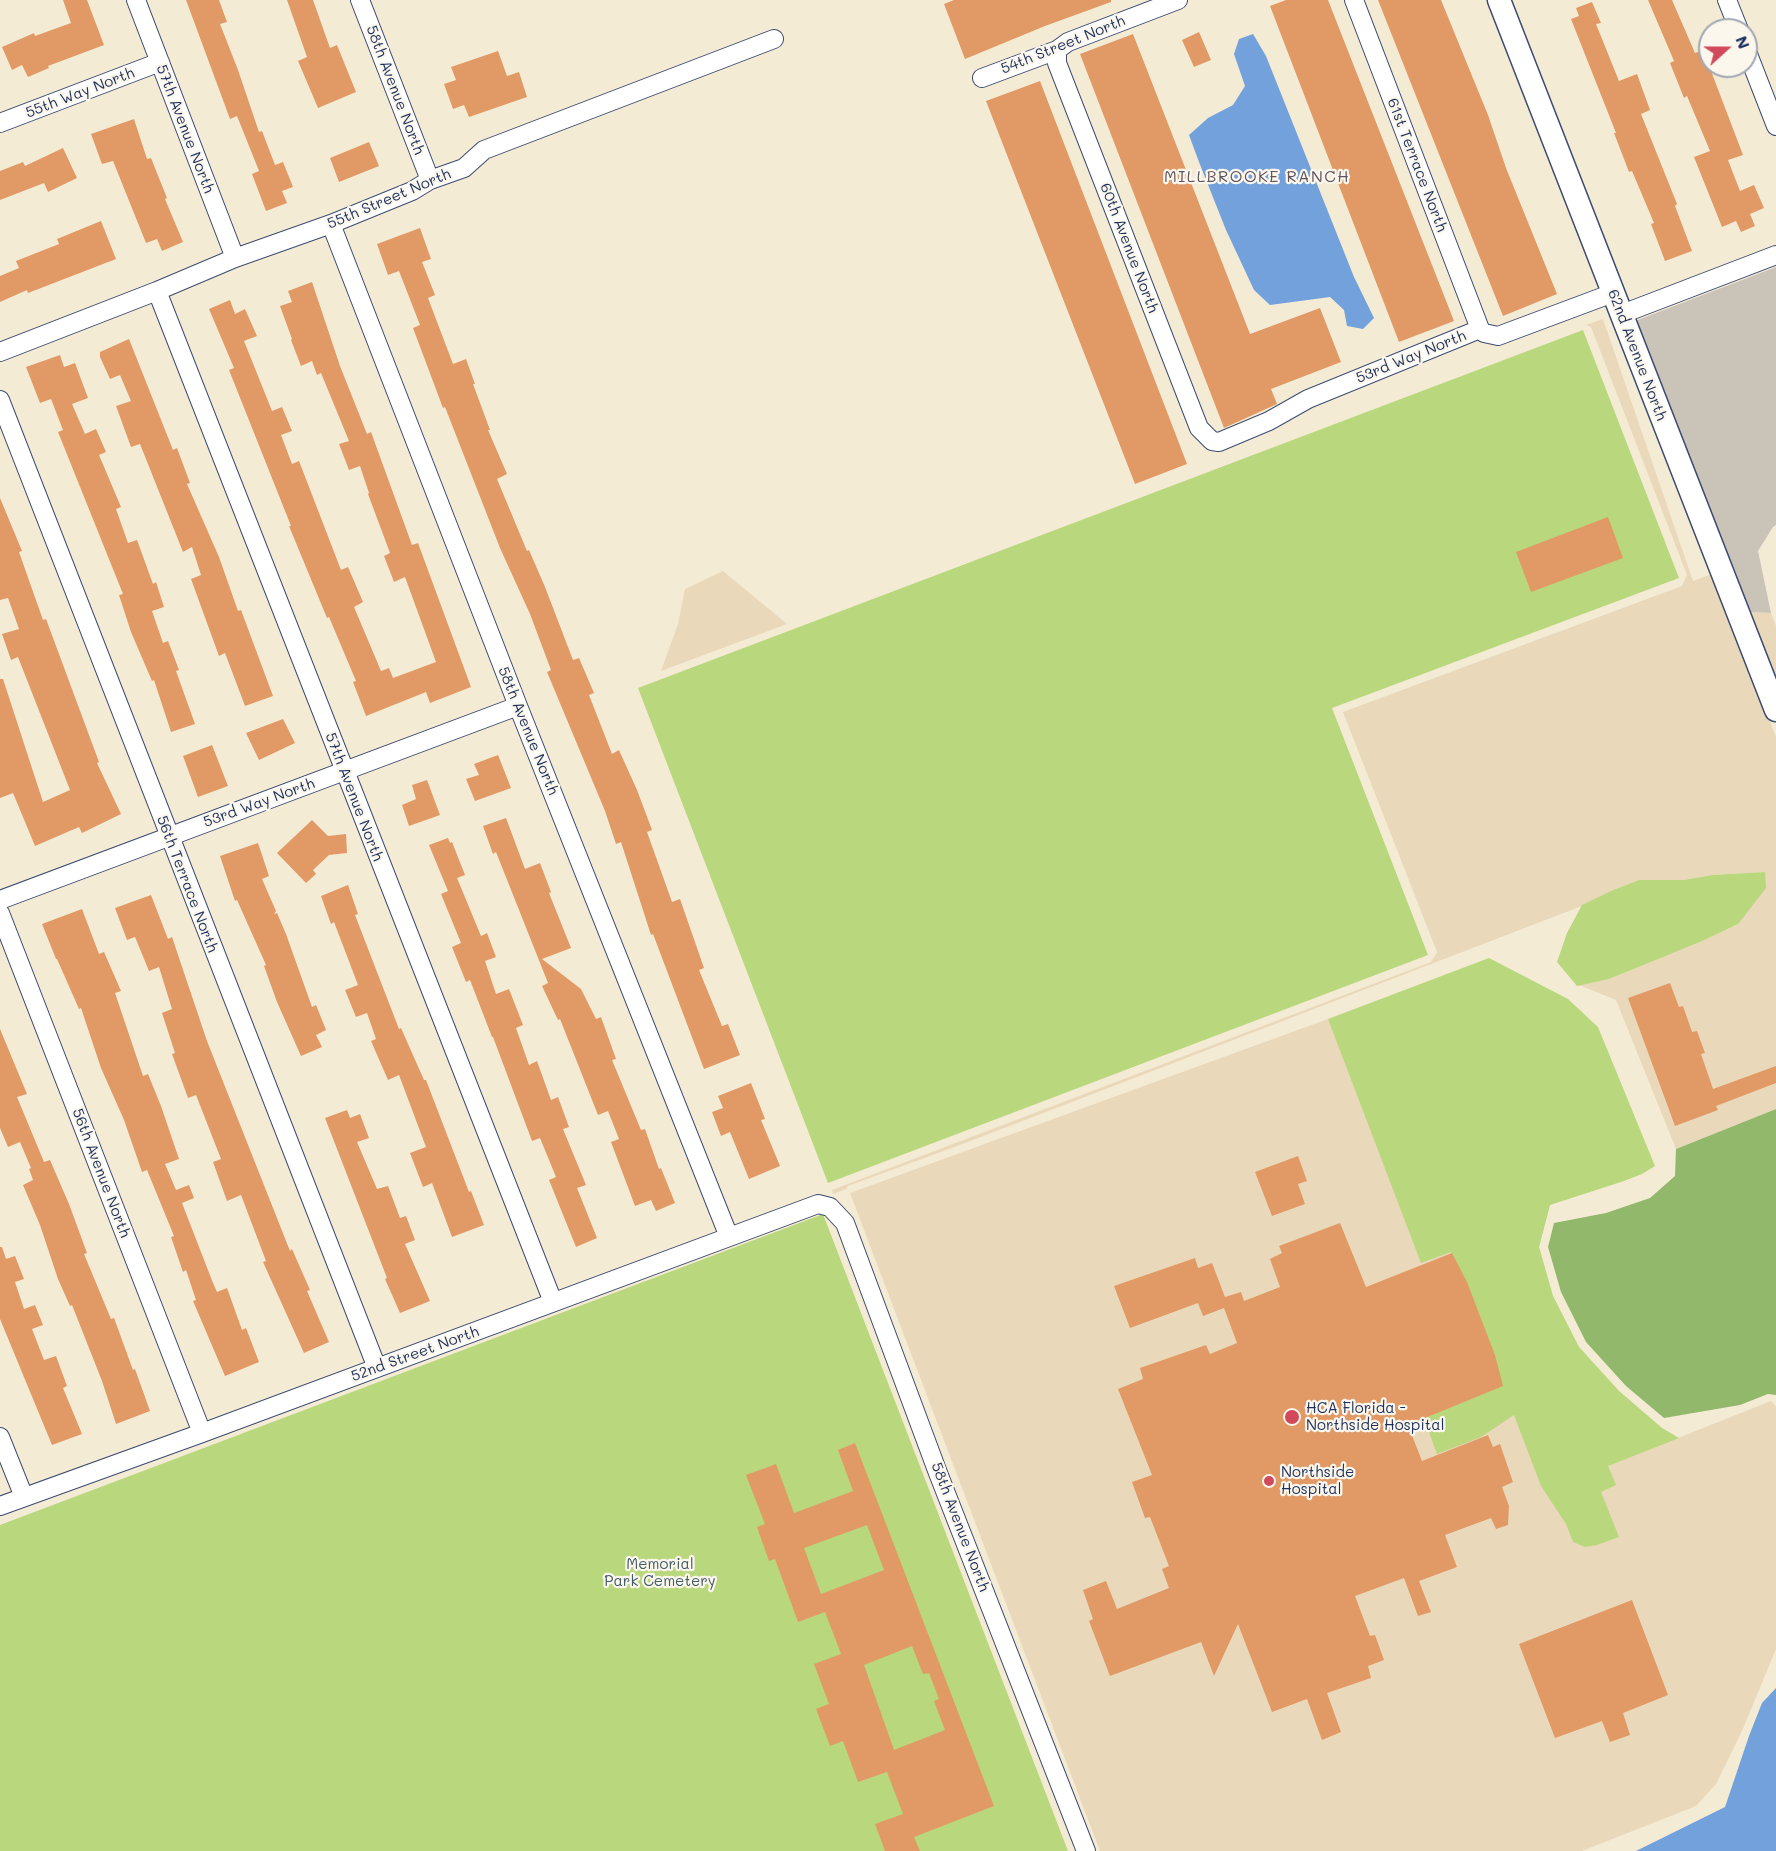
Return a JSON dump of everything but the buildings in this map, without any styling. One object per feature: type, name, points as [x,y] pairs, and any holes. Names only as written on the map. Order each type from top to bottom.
[{"type":"street","name":"57th Avenue North","points":[[136,0],[235,258]]},
{"type":"street","name":"58th Avenue North","points":[[360,0],[430,180]]},
{"type":"street","name":"54th Street North","points":[[982,78],[1178,0]]},
{"type":"street","name":"61st Terrace North","points":[[1354,0],[1480,329]]},
{"type":"street","name":"62nd Avenue North","points":[[1499,0],[1776,710]]},
{"type":"street","points":[[1727,0],[1734,18]]},
{"type":"street","name":"55th Street North","points":[[0,352],[235,258],[331,224],[412,191],[430,180],[464,168],[484,150],[774,39]]},
{"type":"street","name":"60th Avenue North","points":[[1057,50],[1057,63],[1199,428],[1212,441]]},
{"type":"street","name":"55th Way North","points":[[0,123],[160,62]]},
{"type":"street","points":[[1757,78],[1776,126]]},
{"type":"street","name":"58th Avenue North","points":[[331,224],[518,706],[729,1237]]},
{"type":"street","points":[[1622,314],[1776,255]]},
{"type":"street","name":"57th Avenue North","points":[[156,291],[553,1302]]},
{"type":"street","name":"53rd Way North","points":[[1212,441],[1219,442],[1269,421],[1308,399],[1480,329],[1484,333],[1498,336],[1613,293]]},
{"type":"street","name":"56th Terrace North","points":[[0,400],[377,1368]]},
{"type":"street","name":"53rd Way North","points":[[0,900],[518,706]]},
{"type":"street","name":"56th Avenue North","points":[[0,913],[202,1433]]},
{"type":"street","name":"52nd Street North","points":[[0,1506],[818,1204],[830,1207]]},
{"type":"street","name":"58th Avenue North","points":[[830,1207],[845,1223],[938,1473],[1086,1851]]},
{"type":"street","points":[[0,1437],[24,1497]]},
{"type":"shaded area","points":[[1776,267],[1776,525],[1758,551],[1771,613],[1749,612],[1635,321]]},
{"type":"shaded area","points":[[1603,319],[1693,581],[1712,574],[1776,737],[1776,1109],[1676,1149],[1616,1000],[1579,985],[1609,979],[1738,924],[1765,872],[1712,875],[1684,880],[1639,880],[1582,906],[848,1186],[833,1194],[832,1190],[1431,962],[1437,952],[1343,712],[1682,586],[1687,575],[1591,327],[1586,325]]},
{"type":"shaded area","points":[[723,571],[787,624],[661,671],[678,624],[685,589]]},
{"type":"shaded area","points":[[1749,612],[1771,613],[1776,626],[1776,681]]},
{"type":"shaded area","name":"HCA Florida - Northside Hospital","points":[[1435,1004],[1550,1205],[1539,1247],[1553,1296],[1579,1347],[1619,1391],[1662,1428],[1678,1438],[1771,1401],[1776,1406],[1776,1649],[1742,1731],[1716,1784],[1696,1806],[1582,1851],[1100,1851],[850,1193],[1328,1019]]},
{"type":"green space","points":[[1583,330],[1679,578],[1332,708],[1428,955],[828,1183],[638,688]]},
{"type":"green space","points":[[1765,872],[1766,888],[1738,924],[1700,942],[1609,979],[1577,986],[1557,962],[1567,933],[1582,905],[1613,890],[1639,880],[1684,880],[1712,875]]},
{"type":"green space","points":[[1489,958],[1568,999],[1598,1027],[1655,1166],[1624,1181],[1550,1205],[1539,1247],[1553,1296],[1579,1347],[1619,1391],[1662,1428],[1679,1438],[1608,1466],[1616,1485],[1601,1492],[1619,1537],[1597,1545],[1585,1547],[1573,1542],[1566,1524],[1541,1486],[1514,1415],[1481,1437],[1437,1454],[1422,1413],[1501,1382],[1491,1345],[1451,1252],[1421,1263],[1328,1019]]},
{"type":"green space","points":[[1776,1109],[1776,1395],[1768,1394],[1740,1405],[1664,1418],[1626,1386],[1586,1342],[1561,1292],[1548,1247],[1554,1223],[1606,1213],[1650,1198],[1675,1176],[1676,1149]]},
{"type":"green space","name":"Memorial Park Cemetery","points":[[823,1214],[1068,1851],[0,1851],[0,1525]]},
{"type":"water","points":[[1253,34],[1266,56],[1354,277],[1374,318],[1363,329],[1347,326],[1344,310],[1330,297],[1270,305],[1254,290],[1226,230],[1199,162],[1189,135],[1208,118],[1233,105],[1245,86],[1234,54],[1239,39]]},
{"type":"water","points":[[1776,1688],[1776,1851],[1636,1851],[1725,1807],[1762,1703]]},
{"type":"place","name":"HCA Florida - Northside Hospital","points":[[1292,1417]]},
{"type":"place","name":"Northside Hospital","points":[[1269,1481]]},
{"type":"district","name":"MILLBROOKE RANCH","points":[[1257,177]]}]
